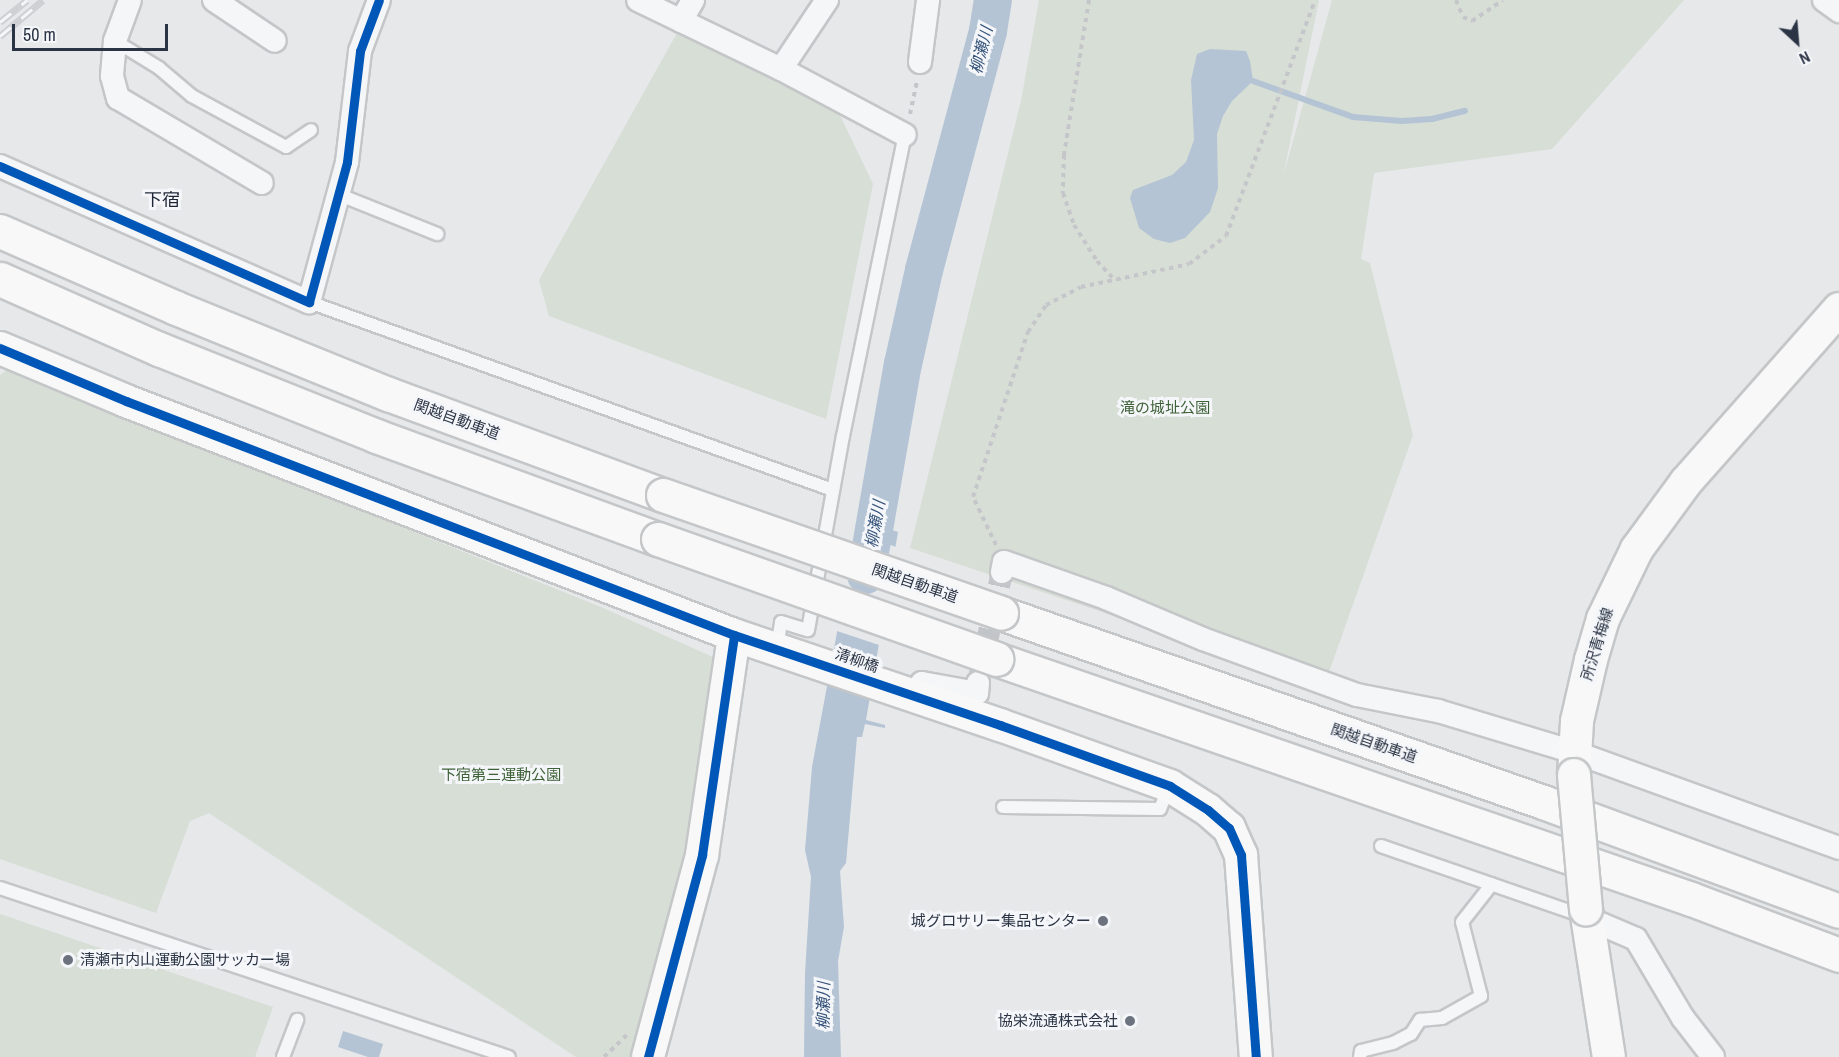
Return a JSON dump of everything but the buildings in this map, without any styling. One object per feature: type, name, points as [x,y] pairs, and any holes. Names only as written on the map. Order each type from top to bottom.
[{"type":"highway","name":"関越自動車道","points":[[0,231],[176,308],[388,394],[663,495],[1532,798],[1839,911]]},
{"type":"highway","points":[[0,279],[159,349],[376,436],[658,539],[987,671],[1691,899],[1839,955]]},
{"type":"street","points":[[130,0],[115,41],[112,76],[118,98],[262,183]]},
{"type":"street","points":[[214,0],[275,40]]},
{"type":"street","points":[[0,166],[309,302],[340,195],[347,162],[360,51],[379,0]]},
{"type":"street","points":[[638,0],[781,69],[905,135]]},
{"type":"street","points":[[681,21],[693,0]]},
{"type":"street","points":[[781,69],[827,0]]},
{"type":"street","points":[[920,62],[928,0]]},
{"type":"street","points":[[1824,0],[1839,11]]},
{"type":"street","name":"所沢青梅線","points":[[1609,1057],[1586,914],[1574,763],[1583,694],[1597,639],[1618,583],[1637,549],[1686,482],[1839,309]]},
{"type":"street","name":"清柳橋","points":[[0,348],[126,401],[734,635],[910,695],[971,721],[1170,786],[1208,810],[1229,828],[1240,855],[1256,1057]]},
{"type":"street","points":[[1003,567],[1106,598],[1203,639],[1357,695],[1438,711],[1574,763],[1839,848]]},
{"type":"street","points":[[639,1045],[702,855],[734,635]]},
{"type":"street","points":[[971,721],[976,705],[922,683],[977,693],[987,671]]},
{"type":"street","points":[[1586,914],[1636,939],[1683,1018],[1713,1057]]},
{"type":"lane","points":[[115,41],[159,68],[192,96],[286,147],[311,130]]},
{"type":"lane","points":[[785,652],[781,622],[808,630],[833,490],[905,135]]},
{"type":"lane","points":[[340,195],[437,234]]},
{"type":"lane","points":[[309,302],[833,490]]},
{"type":"lane","points":[[1003,807],[1160,809],[1170,786]]},
{"type":"lane","points":[[1381,846],[1586,914]]},
{"type":"lane","points":[[1359,1057],[1361,1051],[1393,1043],[1411,1034],[1420,1020],[1442,1018],[1482,996],[1462,922],[1492,884]]},
{"type":"lane","points":[[0,888],[509,1057]]},
{"type":"lane","points":[[283,1057],[297,1020]]},
{"type":"path","points":[[1089,0],[1064,155],[1063,193],[1074,225],[1097,261],[1114,280]]},
{"type":"path","points":[[1003,567],[973,497],[1028,332],[1046,305],[1081,287],[1189,264],[1226,236],[1315,0]]},
{"type":"path","points":[[1456,0],[1463,17],[1472,21],[1503,0]]},
{"type":"path","points":[[905,135],[920,62]]},
{"type":"path","points":[[604,1057],[623,1036],[639,1045]]},
{"type":"green space","name":"滝の城址公園","points":[[1039,0],[1319,0],[1283,177],[1332,0],[1684,0],[1552,149],[1374,173],[1361,259],[1370,263],[1413,435],[1324,686],[910,548],[1021,101]]},
{"type":"green space","points":[[677,33],[837,109],[873,184],[826,419],[549,316],[539,280]]},
{"type":"green space","name":"下宿第三運動公園","points":[[8,369],[601,607],[715,658],[685,852],[631,1057],[576,1057],[209,813],[190,821],[156,913],[0,859],[0,375]]},
{"type":"green space","name":"清瀬市内山運動公園サッカー場","points":[[0,914],[273,1007],[255,1057],[0,1057]]},
{"type":"water","points":[[1210,49],[1246,51],[1253,81],[1232,101],[1223,116],[1217,134],[1218,188],[1210,212],[1185,238],[1170,243],[1154,239],[1139,228],[1130,198],[1133,190],[1172,175],[1186,162],[1194,140],[1191,80],[1197,54]]},
{"type":"water","points":[[858,519],[898,532],[866,720],[885,725],[885,728],[865,724],[862,737],[857,737],[846,863],[840,871],[844,927],[838,961],[841,1057],[804,1057],[805,973],[811,877],[805,850],[812,767]]},
{"type":"water","points":[[343,1031],[383,1044],[379,1057],[368,1057],[338,1047]]},
{"type":"pier","points":[[853,532],[899,548],[882,646],[834,630]]},
{"type":"waterway","name":"柳瀬川","points":[[866,575],[903,364],[924,270],[988,31],[993,0]]},
{"type":"waterway","points":[[1253,81],[1353,117],[1402,121],[1432,119],[1465,111]]},
{"type":"tunnel","points":[[978,683],[1002,572]]},
{"type":"railway","points":[[0,22],[27,0]]},
{"type":"railway","points":[[0,36],[43,0]]},
{"type":"cycle path","points":[[0,166],[309,302],[347,162],[360,51],[379,0]]},
{"type":"cycle path","points":[[0,348],[126,401],[734,635],[1000,725],[1170,786],[1208,810],[1229,828],[1241,855],[1256,1057]]},
{"type":"cycle path","points":[[648,1057],[702,855],[734,635]]},
{"type":"place","name":"城グロサリー集品センター","points":[[1103,921]]},
{"type":"place","name":"清瀬市内山運動公園サッカー場","points":[[68,960]]},
{"type":"place","name":"協栄流通株式会社","points":[[1130,1021]]},
{"type":"district","name":"下宿","points":[[162,200]]}]
